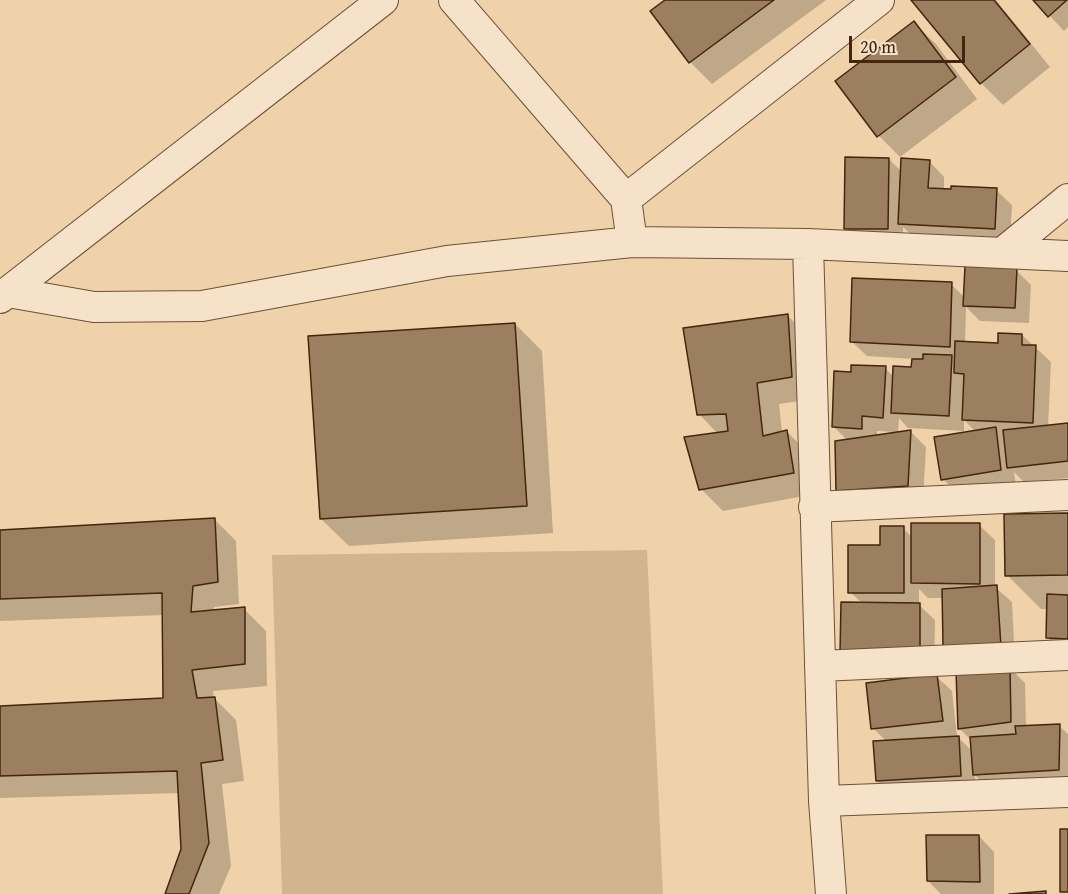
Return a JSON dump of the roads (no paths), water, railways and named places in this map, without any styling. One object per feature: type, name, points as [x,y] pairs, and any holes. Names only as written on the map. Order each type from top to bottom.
[{"type":"street","points":[[4,295],[383,0]]},
{"type":"street","points":[[454,0],[626,199],[632,242]]},
{"type":"street","points":[[626,199],[879,0]]},
{"type":"street","points":[[1002,253],[1068,199]]},
{"type":"street","points":[[4,295],[94,307],[202,306],[447,261],[632,242],[808,244],[1068,256]]},
{"type":"street","points":[[808,244],[824,801],[831,894]]},
{"type":"street","points":[[814,507],[1068,495]]},
{"type":"street","points":[[820,666],[1068,655]]},
{"type":"street","points":[[824,801],[1068,792]]}]
